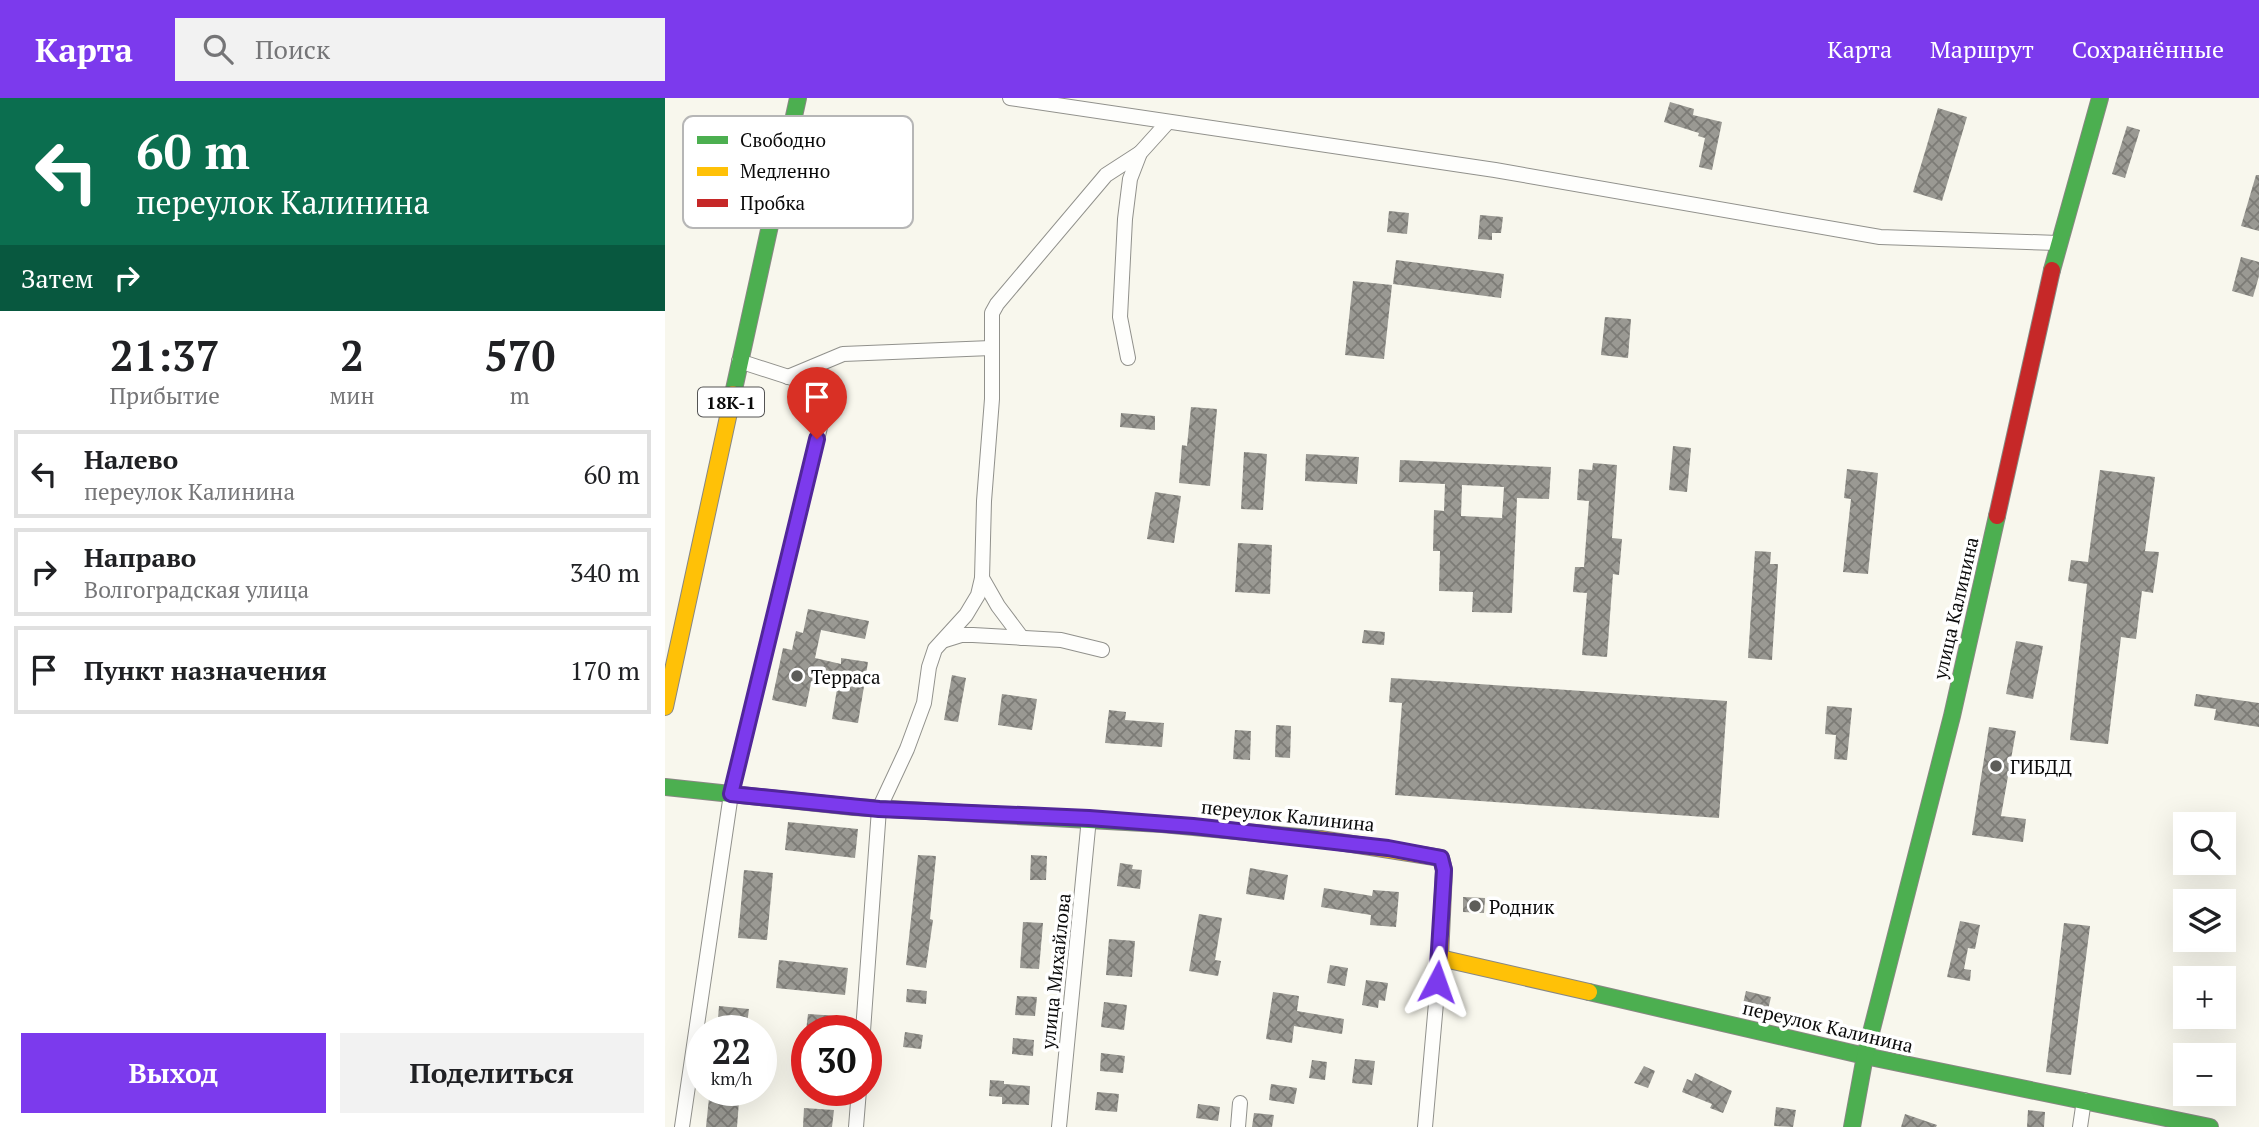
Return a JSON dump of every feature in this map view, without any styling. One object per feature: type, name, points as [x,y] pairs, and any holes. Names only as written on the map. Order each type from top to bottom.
[{"type":"street","name":"18К-1","points":[[794,116],[798,98]]},
{"type":"street","points":[[1010,98],[1495,170],[1880,237],[2058,243]]},
{"type":"street","name":"улица Калинина","points":[[1852,1127],[1865,1056],[1952,716],[2058,243],[2100,98]]},
{"type":"street","points":[[864,1015],[879,809],[925,704],[929,667],[935,649],[966,615],[978,595],[982,578],[983,501],[992,400],[992,313],[1106,174],[1140,153],[1168,121]]},
{"type":"street","points":[[1128,358],[1120,317],[1125,219],[1129,180],[1140,153]]},
{"type":"street","name":"18К-1","points":[[665,707],[769,228]]},
{"type":"street","points":[[788,377],[843,355],[991,348]]},
{"type":"street","points":[[683,1127],[731,794],[829,390],[740,361]]},
{"type":"street","points":[[982,578],[998,606],[1022,638]]},
{"type":"street","points":[[942,641],[961,635],[1061,640],[1102,650]]},
{"type":"street","name":"переулок Калинина","points":[[665,787],[879,809],[1089,818],[1193,826],[1362,845],[1441,858],[1444,870],[1440,958],[1865,1056],[2210,1127]]},
{"type":"street","name":"улица Михайлова","points":[[1059,1127],[1089,818]]},
{"type":"street","points":[[1425,1127],[1440,958]]},
{"type":"street","points":[[2080,1127],[2084,1100]]},
{"type":"street","points":[[1238,1127],[1240,1102]]},
{"type":"street","points":[[856,1127],[858,1106]]},
{"type":"building","points":[[1670,102],[1694,109],[1693,115],[1722,122],[1712,170],[1699,167],[1705,138],[1698,136],[1699,133],[1664,122]]},
{"type":"building","points":[[1938,108],[1967,117],[1942,201],[1913,192]]},
{"type":"building","points":[[2127,126],[2140,130],[2125,178],[2112,174]]},
{"type":"building","points":[[2256,175],[2259,175],[2259,231],[2241,226]]},
{"type":"building","points":[[1389,211],[1409,213],[1407,234],[1387,232]]},
{"type":"building","points":[[1480,215],[1503,217],[1501,233],[1492,233],[1492,240],[1478,239]]},
{"type":"building","points":[[2241,257],[2259,262],[2259,276],[2253,297],[2232,291]]},
{"type":"building","points":[[1396,260],[1504,274],[1501,298],[1393,284]]},
{"type":"building","points":[[1353,281],[1392,285],[1384,359],[1345,355]]},
{"type":"building","points":[[1605,317],[1631,319],[1628,358],[1601,355]]},
{"type":"building","points":[[1191,407],[1217,409],[1210,486],[1179,483],[1182,445],[1187,446]]},
{"type":"building","points":[[1121,413],[1155,416],[1155,430],[1120,427]]},
{"type":"building","points":[[1673,446],[1691,448],[1687,492],[1669,490]]},
{"type":"building","points":[[1244,452],[1267,454],[1263,510],[1241,509]]},
{"type":"building","points":[[1306,454],[1359,457],[1357,484],[1305,481]]},
{"type":"building","points":[[1400,460],[1551,467],[1549,499],[1517,498],[1512,613],[1472,612],[1473,592],[1439,591],[1440,551],[1433,551],[1434,510],[1444,511],[1445,484],[1399,482]],"holes":[[[1462,485],[1504,487],[1502,518],[1461,516]]]},
{"type":"building","points":[[1593,463],[1617,465],[1612,538],[1622,539],[1619,575],[1613,574],[1607,657],[1582,655],[1587,593],[1573,592],[1575,567],[1584,567],[1589,501],[1577,500],[1579,469],[1592,470]]},
{"type":"building","points":[[1847,469],[1878,473],[1868,574],[1843,572],[1851,499],[1844,498]]},
{"type":"building","points":[[2100,470],[2155,477],[2145,551],[2159,552],[2153,593],[2142,591],[2136,639],[2121,637],[2108,744],[2070,740],[2087,584],[2068,581],[2071,560],[2088,562]]},
{"type":"building","points":[[1155,492],[1181,496],[1174,543],[1147,539]]},
{"type":"building","points":[[1238,543],[1272,545],[1270,594],[1235,592]]},
{"type":"building","points":[[1755,551],[1771,552],[1770,564],[1778,564],[1772,660],[1748,658]]},
{"type":"building","points":[[808,609],[869,621],[865,639],[821,630],[815,658],[841,664],[841,658],[868,662],[858,723],[832,719],[837,689],[811,683],[806,707],[772,700],[783,648],[792,650],[796,631],[803,633]]},
{"type":"building","points":[[1364,630],[1385,632],[1384,645],[1362,643]]},
{"type":"building","points":[[2016,641],[2043,646],[2033,699],[2006,694]]},
{"type":"building","points":[[952,675],[966,678],[958,722],[944,720]]},
{"type":"building","points":[[1391,678],[1727,701],[1719,818],[1395,795],[1402,703],[1389,702]]},
{"type":"building","points":[[1002,694],[1037,699],[1032,730],[998,725]]},
{"type":"building","points":[[2196,694],[2259,703],[2259,727],[2214,720],[2216,709],[2194,706]]},
{"type":"building","points":[[1827,706],[1852,708],[1847,760],[1834,759],[1836,735],[1825,734]]},
{"type":"building","points":[[1109,710],[1126,712],[1125,720],[1164,723],[1162,747],[1105,743]]},
{"type":"building","points":[[1276,725],[1291,726],[1290,758],[1275,757]]},
{"type":"building","points":[[1989,727],[2016,731],[2001,816],[2026,819],[2023,842],[1972,835]]},
{"type":"building","points":[[1235,730],[1251,731],[1250,760],[1233,759]]},
{"type":"building","points":[[788,822],[858,829],[855,858],[785,850]]},
{"type":"building","points":[[918,855],[936,856],[930,919],[933,920],[926,968],[906,965]]},
{"type":"building","points":[[1031,855],[1047,856],[1046,880],[1030,880]]},
{"type":"building","points":[[1120,863],[1142,870],[1140,889],[1117,886]]},
{"type":"building","points":[[1250,868],[1288,875],[1284,900],[1246,894]]},
{"type":"building","points":[[744,870],[773,873],[767,940],[738,938]]},
{"type":"building","points":[[1324,888],[1372,896],[1373,890],[1399,892],[1396,927],[1370,925],[1371,915],[1321,907]]},
{"type":"building","points":[[1463,897],[1485,898],[1484,913],[1463,912]]},
{"type":"building","points":[[1199,914],[1222,918],[1215,960],[1221,961],[1218,976],[1189,971]]},
{"type":"building","points":[[1960,921],[1980,925],[1975,949],[1968,948],[1964,969],[1971,970],[1970,981],[1947,977]]},
{"type":"building","points":[[1023,922],[1043,923],[1039,969],[1020,968]]},
{"type":"building","points":[[2064,923],[2090,926],[2071,1075],[2046,1072]]},
{"type":"building","points":[[1109,939],[1135,941],[1132,977],[1106,975]]},
{"type":"building","points":[[779,960],[848,968],[845,995],[776,988]]},
{"type":"building","points":[[1330,965],[1348,968],[1345,986],[1327,983]]},
{"type":"building","points":[[1366,980],[1388,983],[1385,1001],[1379,1000],[1378,1008],[1362,1005]]},
{"type":"building","points":[[907,989],[927,991],[926,1004],[906,1002]]},
{"type":"building","points":[[1746,991],[1771,997],[1766,1018],[1741,1012]]},
{"type":"building","points":[[1273,992],[1299,996],[1297,1011],[1344,1019],[1342,1034],[1294,1026],[1292,1043],[1266,1039]]},
{"type":"building","points":[[1017,996],[1037,997],[1035,1016],[1015,1015]]},
{"type":"building","points":[[1104,1002],[1127,1005],[1124,1030],[1101,1027]]},
{"type":"building","points":[[719,1006],[749,1009],[748,1015],[718,1015]]},
{"type":"building","points":[[905,1032],[923,1035],[921,1049],[903,1047]]},
{"type":"building","points":[[1013,1038],[1034,1040],[1033,1056],[1012,1054]]},
{"type":"building","points":[[1101,1053],[1125,1056],[1123,1073],[1100,1071]]},
{"type":"building","points":[[1355,1059],[1375,1061],[1372,1085],[1352,1083]]},
{"type":"building","points":[[1312,1060],[1327,1062],[1325,1080],[1309,1078]]},
{"type":"building","points":[[1644,1066],[1655,1071],[1648,1088],[1634,1083]]},
{"type":"building","points":[[1695,1073],[1732,1091],[1723,1113],[1710,1108],[1712,1104],[1682,1092],[1687,1079],[1692,1081]]},
{"type":"building","points":[[990,1080],[1030,1086],[1029,1105],[1002,1104],[1002,1097],[989,1096]]},
{"type":"building","points":[[1271,1084],[1297,1088],[1294,1104],[1269,1100]]},
{"type":"building","points":[[1097,1092],[1119,1094],[1117,1112],[1095,1110]]},
{"type":"building","points":[[1198,1104],[1220,1107],[1218,1121],[1196,1118]]},
{"type":"building","points":[[708,1106],[739,1106],[737,1127],[706,1127]]},
{"type":"building","points":[[1776,1107],[1796,1110],[1793,1127],[1774,1126]]},
{"type":"building","points":[[804,1108],[834,1110],[832,1127],[803,1127]]},
{"type":"building","points":[[2028,1110],[2045,1112],[2044,1127],[2027,1127]]},
{"type":"building","points":[[1254,1113],[1274,1115],[1272,1127],[1252,1127]]},
{"type":"building","points":[[1905,1114],[1937,1125],[1901,1127]]},
{"type":"traffic: fast","points":[[794,116],[798,98]]},
{"type":"traffic: fast","points":[[2052,270],[2100,98]]},
{"type":"traffic: fast","points":[[733,394],[769,228]]},
{"type":"traffic: fast","points":[[1852,1127],[1865,1056],[1952,716],[1997,516]]},
{"type":"traffic: fast","points":[[665,787],[854,807],[1162,824],[1320,839]]},
{"type":"traffic: fast","points":[[1589,992],[1865,1056],[2210,1127]]},
{"type":"traffic: slow","points":[[665,707],[733,394]]},
{"type":"traffic: slow","points":[[1320,839],[1441,858],[1444,870],[1440,958],[1589,992]]},
{"type":"traffic: jam","points":[[1997,516],[2052,270]]},
{"type":"place","name":"Терраса","points":[[797,676]]},
{"type":"place","name":"ГИБДД","points":[[1996,766]]},
{"type":"place","name":"Родник","points":[[1475,906]]},
{"type":"route","points":[[817,439],[731,794],[879,809],[1089,818],[1193,826],[1388,848],[1441,858],[1444,870],[1437,982]]}]
